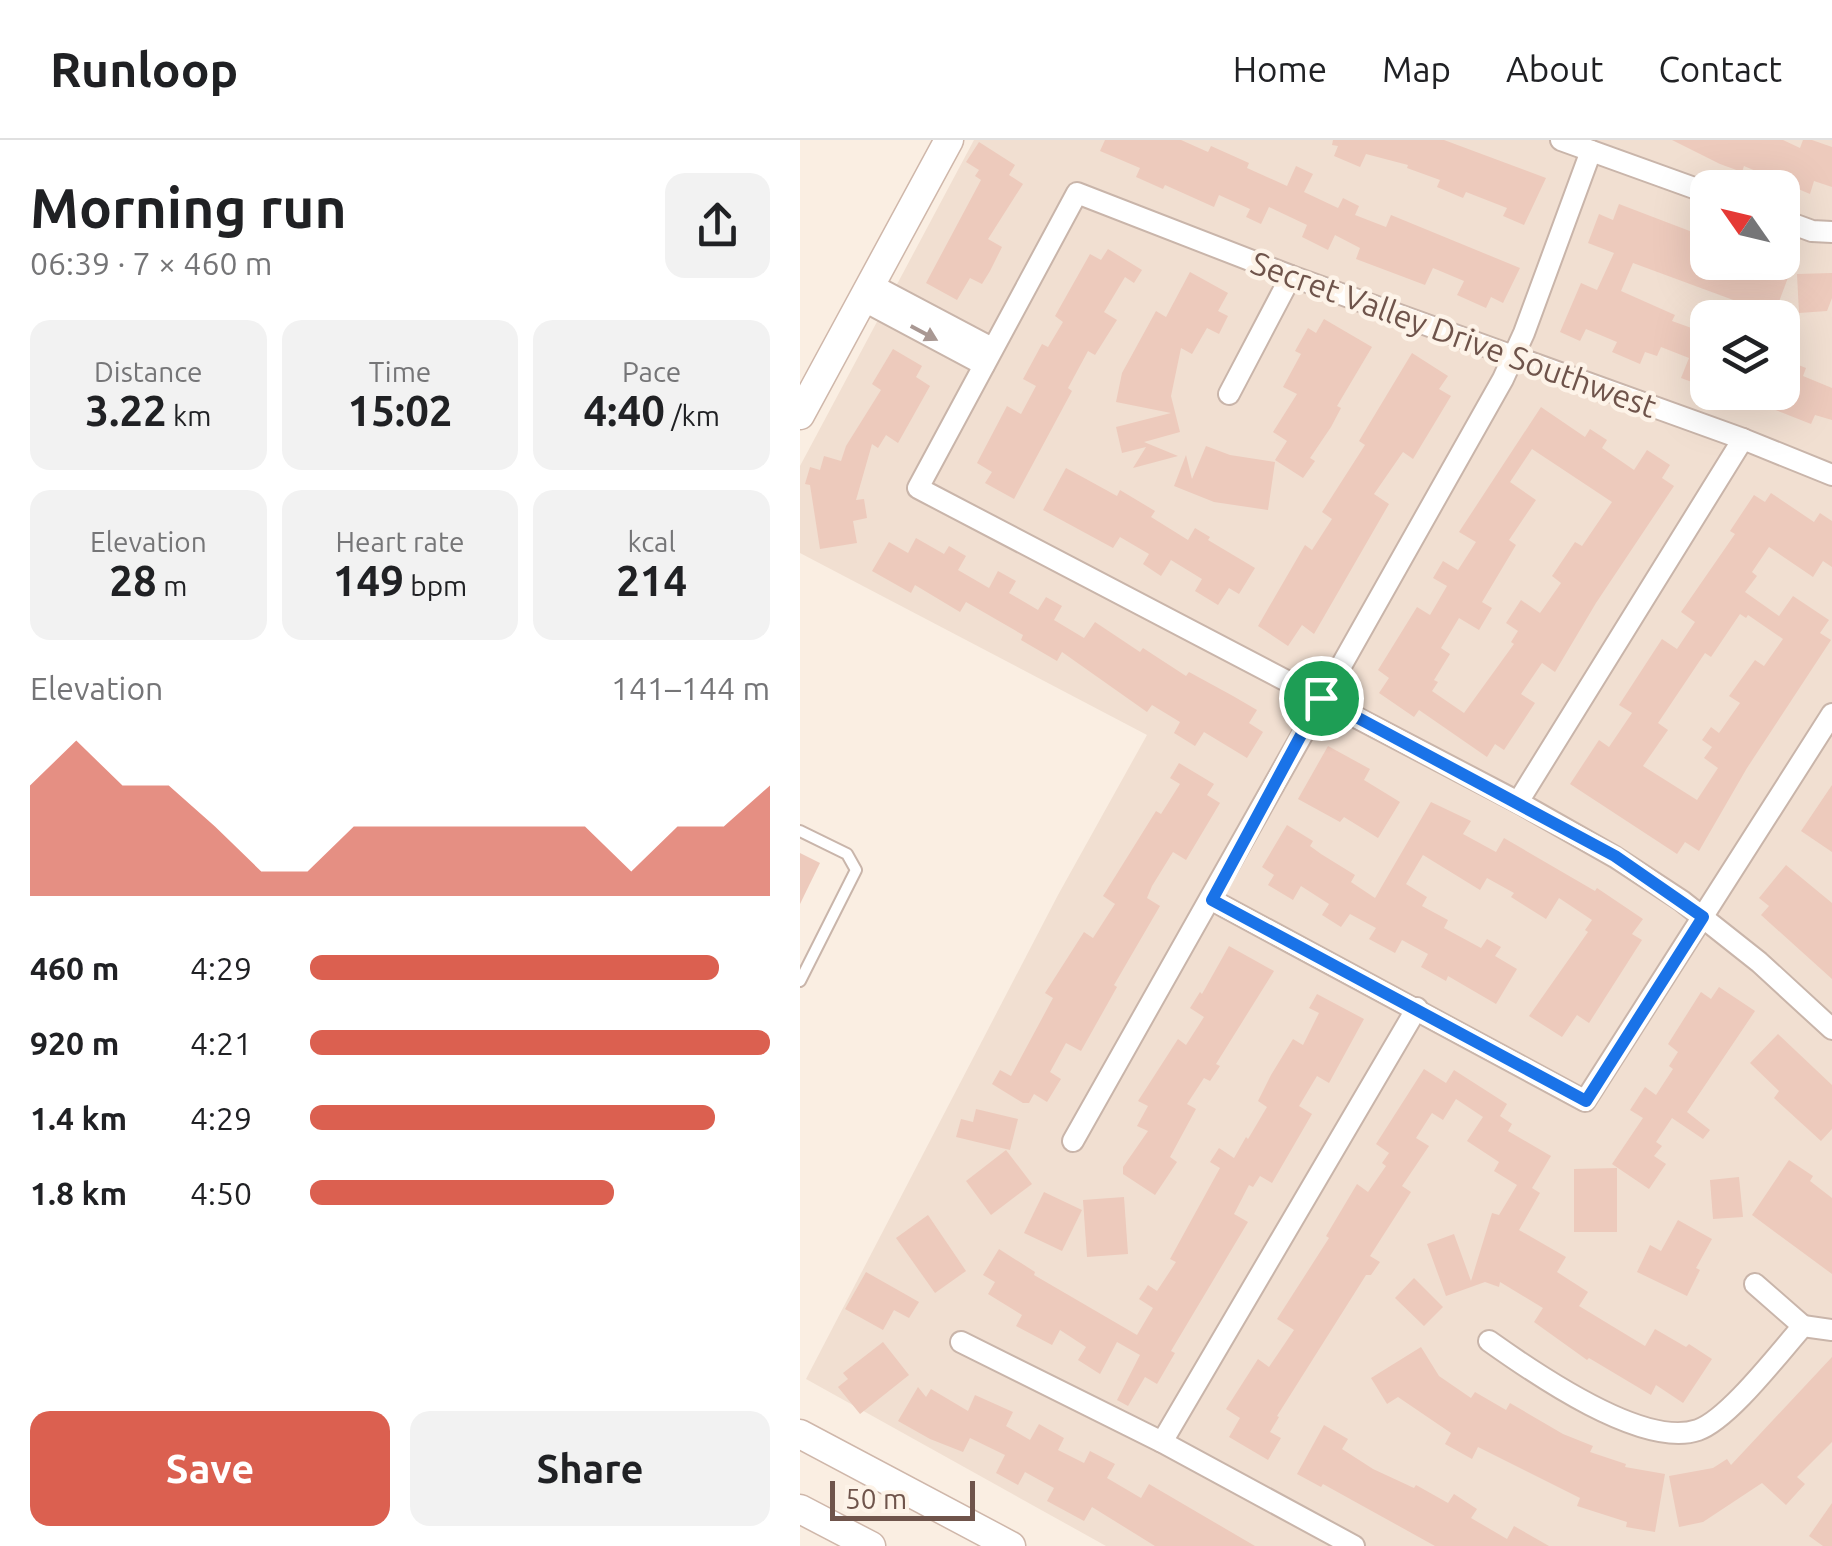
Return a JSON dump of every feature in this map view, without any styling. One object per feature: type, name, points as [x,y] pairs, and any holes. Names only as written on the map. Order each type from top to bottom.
[{"type":"main road","points":[[800,415],[949,140]]},
{"type":"main road","points":[[800,1434],[1011,1546]]},
{"type":"main road","points":[[800,1508],[871,1546]]},
{"type":"street","points":[[1560,140],[1690,187]]},
{"type":"street","points":[[1073,1141],[1514,357],[1591,151]]},
{"type":"street","name":"Secret Valley Drive Southwest","points":[[988,356],[1077,193],[1832,475]]},
{"type":"street","points":[[1800,226],[1832,232]]},
{"type":"street","points":[[1229,394],[1291,276]]},
{"type":"street","points":[[868,293],[988,356],[918,488],[1615,856],[1703,917],[1832,1030]]},
{"type":"street","points":[[1518,802],[1744,439]]},
{"type":"street","points":[[1212,900],[1586,1101],[1832,714]]},
{"type":"street","points":[[1162,1442],[1417,1008]]},
{"type":"street","points":[[1755,1284],[1802,1326],[1832,1330]]},
{"type":"street","points":[[1488,1341],[1527,1368],[1620,1419],[1646,1430],[1671,1434],[1699,1430],[1725,1413],[1802,1326]]},
{"type":"street","points":[[961,1342],[1162,1442],[1354,1546]]},
{"type":"lane","points":[[800,831],[847,854],[856,870],[801,975]]},
{"type":"shaded area","points":[[974,140],[1832,140],[1832,1546],[1106,1546],[806,1379],[1058,895],[1147,735],[800,553],[800,466]]},
{"type":"building","points":[[1105,140],[1181,140],[1208,152],[1211,146],[1287,186],[1296,166],[1313,174],[1304,192],[1338,208],[1343,198],[1359,206],[1355,215],[1386,227],[1391,215],[1520,268],[1503,303],[1491,297],[1486,308],[1457,295],[1464,281],[1433,268],[1425,285],[1356,259],[1360,248],[1335,235],[1328,250],[1302,237],[1307,225],[1269,207],[1261,224],[1246,217],[1250,209],[1219,195],[1214,207],[1165,185],[1163,189],[1136,177],[1140,168],[1100,151]]},
{"type":"building","points":[[1333,140],[1444,140],[1546,178],[1524,225],[1503,216],[1507,208],[1466,192],[1463,198],[1437,187],[1440,180],[1407,168],[1408,165],[1366,154],[1360,167],[1334,156],[1338,146],[1332,145]]},
{"type":"building","points":[[1672,140],[1783,140],[1800,148],[1803,140],[1812,140],[1832,147],[1832,187],[1814,181],[1810,194],[1800,190],[1800,170],[1753,170],[1744,166],[1736,170]]},
{"type":"building","points":[[979,142],[1015,165],[1009,175],[1023,184],[988,239],[1002,247],[990,271],[982,284],[970,278],[957,300],[926,283],[981,180],[975,176],[979,170],[966,162]]},
{"type":"building","points":[[1619,204],[1690,231],[1690,280],[1787,280],[1780,300],[1733,300],[1633,263],[1621,291],[1675,315],[1672,321],[1690,328],[1690,381],[1681,378],[1689,358],[1661,347],[1657,356],[1645,352],[1640,364],[1612,352],[1617,342],[1586,329],[1580,341],[1560,332],[1581,283],[1597,290],[1614,253],[1588,243],[1599,214],[1613,220]]},
{"type":"building","points":[[1108,249],[1142,270],[1134,283],[1125,277],[1104,312],[1117,320],[1095,355],[1088,351],[1068,388],[1072,391],[1014,499],[985,483],[992,472],[977,463],[1007,406],[1021,414],[1036,386],[1023,379],[1042,344],[1048,347],[1063,322],[1055,316],[1090,254],[1101,260]]},
{"type":"building","points":[[1190,272],[1228,293],[1218,311],[1228,316],[1219,334],[1207,328],[1192,354],[1181,348],[1171,396],[1180,432],[1144,442],[1178,456],[1133,468],[1146,447],[1122,453],[1116,427],[1171,413],[1116,402],[1122,373],[1156,311],[1166,317]]},
{"type":"building","points":[[1832,273],[1832,298],[1827,311],[1800,313],[1800,274]]},
{"type":"building","points":[[1324,319],[1372,347],[1337,406],[1341,408],[1310,458],[1315,461],[1303,478],[1275,460],[1287,441],[1273,432],[1297,394],[1283,387],[1301,354],[1295,351],[1308,328],[1316,333]]},
{"type":"building","points":[[893,349],[922,366],[916,377],[930,386],[898,443],[886,435],[878,448],[872,444],[856,500],[864,499],[867,518],[853,521],[857,543],[820,549],[810,485],[805,484],[810,467],[820,470],[824,456],[841,461],[846,446],[881,390],[872,384]]},
{"type":"building","points":[[1412,353],[1448,376],[1439,389],[1451,396],[1413,459],[1403,452],[1374,494],[1389,504],[1314,634],[1302,625],[1288,646],[1258,626],[1305,545],[1312,550],[1332,519],[1322,512],[1365,445],[1359,441]]},
{"type":"building","points":[[1800,366],[1806,368],[1803,376],[1832,388],[1832,420],[1815,415],[1811,424],[1776,410],[1800,410]]},
{"type":"building","points":[[1541,407],[1585,437],[1590,429],[1607,440],[1602,448],[1634,470],[1647,450],[1670,465],[1662,478],[1674,486],[1555,672],[1542,663],[1521,694],[1535,703],[1504,750],[1495,744],[1487,757],[1419,710],[1414,717],[1379,693],[1389,678],[1378,670],[1417,607],[1430,615],[1447,586],[1433,578],[1443,561],[1458,570],[1476,542],[1459,532]],"holes":[[[1532,449],[1612,502],[1582,546],[1575,542],[1552,576],[1561,583],[1540,613],[1521,600],[1506,623],[1518,631],[1511,642],[1514,644],[1464,713],[1432,691],[1438,682],[1434,680],[1450,654],[1441,648],[1459,618],[1479,630],[1492,608],[1482,602],[1516,545],[1509,540],[1536,500],[1510,482]]]},
{"type":"building","points":[[1206,446],[1230,455],[1275,462],[1268,510],[1214,502],[1174,486],[1186,455],[1192,479]]},
{"type":"building","points":[[1066,468],[1117,496],[1120,490],[1155,511],[1151,517],[1188,540],[1195,528],[1255,568],[1239,594],[1229,588],[1218,605],[1195,591],[1202,579],[1171,560],[1161,576],[1143,564],[1149,554],[1120,537],[1113,548],[1043,510]]},
{"type":"building","points":[[1771,493],[1814,522],[1820,513],[1832,521],[1832,567],[1823,561],[1813,577],[1769,547],[1752,572],[1757,576],[1745,592],[1779,616],[1793,596],[1829,620],[1820,633],[1831,640],[1747,768],[1699,851],[1685,842],[1677,854],[1570,784],[1599,740],[1609,747],[1632,713],[1619,705],[1662,639],[1677,649],[1695,622],[1681,612],[1735,534],[1730,531],[1754,495],[1765,502]],"holes":[[[1740,614],[1746,618],[1748,615],[1783,639],[1764,666],[1755,660],[1729,696],[1740,703],[1719,733],[1711,727],[1702,740],[1712,747],[1704,758],[1718,768],[1697,800],[1643,766],[1668,730],[1658,723],[1705,653],[1711,657]]]},
{"type":"building","points":[[916,538],[944,554],[949,546],[966,556],[958,570],[989,588],[998,571],[1016,581],[1009,593],[1038,610],[1046,597],[1062,606],[1054,620],[1084,638],[1095,622],[1140,652],[1143,648],[1186,676],[1189,672],[1233,696],[1257,710],[1249,723],[1263,732],[1247,758],[1204,732],[1195,746],[1174,733],[1180,722],[1152,705],[1147,712],[1062,652],[1057,661],[1021,640],[1023,635],[966,602],[960,612],[915,585],[911,593],[872,571],[889,542],[908,553]]},
{"type":"building","points":[[1328,746],[1370,769],[1364,780],[1400,802],[1378,838],[1344,817],[1340,822],[1298,799]]},
{"type":"building","points":[[1179,763],[1214,784],[1207,795],[1220,803],[1186,860],[1173,852],[1152,886],[1147,898],[1160,906],[1081,1051],[1066,1043],[1050,1072],[1061,1079],[1047,1102],[1034,1094],[1029,1103],[1023,1103],[992,1084],[1000,1070],[1011,1076],[1053,998],[1045,993],[1084,932],[1093,938],[1115,904],[1103,896],[1156,811],[1161,814],[1180,784],[1170,778]]},
{"type":"building","points":[[1832,785],[1832,852],[1801,831]]},
{"type":"building","points":[[1431,802],[1471,821],[1463,834],[1496,852],[1504,838],[1595,891],[1597,888],[1643,919],[1632,934],[1642,940],[1589,1023],[1577,1015],[1562,1037],[1529,1016],[1588,932],[1585,930],[1592,920],[1559,898],[1546,919],[1511,897],[1514,893],[1487,878],[1480,890],[1423,855],[1406,884],[1427,897],[1422,906],[1448,920],[1444,928],[1481,948],[1487,939],[1501,947],[1495,956],[1517,969],[1496,1004],[1448,976],[1446,981],[1421,967],[1428,954],[1402,940],[1395,953],[1369,939],[1376,928],[1350,914],[1341,927],[1322,915],[1329,904],[1301,886],[1293,900],[1268,885],[1274,875],[1262,867],[1287,825],[1313,841],[1310,846],[1355,875],[1351,882],[1375,898]]},
{"type":"building","points":[[800,853],[820,863],[800,904]]},
{"type":"building","points":[[1786,865],[1832,903],[1832,979],[1761,915],[1769,906],[1759,898]]},
{"type":"building","points":[[1229,946],[1274,971],[1216,1064],[1220,1066],[1210,1081],[1204,1078],[1187,1104],[1196,1109],[1170,1157],[1177,1162],[1155,1195],[1123,1174],[1123,1167],[1148,1131],[1137,1126],[1148,1106],[1138,1101],[1178,1039],[1186,1045],[1204,1017],[1190,1008]]},
{"type":"building","points":[[1719,987],[1755,1011],[1687,1112],[1710,1130],[1703,1139],[1672,1118],[1656,1142],[1662,1146],[1654,1156],[1666,1164],[1649,1189],[1612,1164],[1643,1118],[1630,1110],[1645,1087],[1656,1095],[1673,1069],[1669,1066],[1678,1052],[1668,1044],[1701,992],[1711,999]]},
{"type":"building","points":[[1317,994],[1364,1019],[1329,1083],[1317,1076],[1299,1106],[1312,1114],[1272,1183],[1260,1176],[1253,1187],[1249,1185],[1234,1214],[1248,1222],[1171,1351],[1175,1353],[1157,1384],[1145,1377],[1128,1406],[1117,1400],[1140,1355],[1117,1342],[1100,1374],[1078,1360],[1086,1347],[1060,1330],[1052,1345],[1016,1326],[1022,1315],[988,1294],[995,1282],[983,1275],[999,1249],[1035,1272],[1034,1275],[1137,1335],[1153,1308],[1139,1299],[1148,1285],[1157,1291],[1176,1262],[1170,1259],[1220,1168],[1210,1162],[1219,1148],[1234,1158],[1248,1139],[1267,1107],[1258,1101],[1271,1075],[1293,1039],[1303,1045],[1319,1013],[1309,1008]]},
{"type":"building","points":[[1778,1034],[1832,1085],[1832,1129],[1821,1141],[1774,1098],[1779,1091],[1750,1063]]},
{"type":"building","points":[[1424,1069],[1446,1083],[1454,1070],[1507,1104],[1500,1116],[1512,1124],[1508,1131],[1551,1156],[1532,1188],[1540,1193],[1519,1230],[1566,1257],[1557,1272],[1588,1292],[1579,1306],[1645,1346],[1655,1329],[1712,1359],[1683,1403],[1656,1385],[1651,1395],[1587,1360],[1534,1322],[1543,1308],[1500,1282],[1499,1287],[1485,1282],[1446,1296],[1427,1244],[1454,1234],[1471,1281],[1492,1213],[1499,1215],[1517,1185],[1494,1171],[1499,1162],[1467,1141],[1483,1117],[1456,1099],[1443,1120],[1432,1113],[1416,1138],[1429,1146],[1402,1186],[1411,1192],[1370,1256],[1380,1262],[1371,1275],[1366,1275],[1277,1416],[1270,1432],[1281,1438],[1268,1460],[1229,1437],[1240,1418],[1226,1409],[1258,1359],[1269,1367],[1294,1330],[1277,1319],[1329,1238],[1326,1236],[1357,1184],[1368,1192],[1386,1166],[1382,1163],[1389,1153],[1376,1144]]},
{"type":"building","points":[[976,1109],[1018,1119],[1010,1150],[956,1137],[961,1119],[973,1122]]},
{"type":"building","points":[[1006,1150],[1032,1184],[991,1215],[966,1181]]},
{"type":"building","points":[[1789,1160],[1813,1176],[1810,1181],[1832,1198],[1832,1274],[1752,1215]]},
{"type":"building","points":[[1617,1168],[1617,1232],[1574,1232],[1574,1169]]},
{"type":"building","points":[[1739,1177],[1743,1217],[1713,1219],[1710,1180]]},
{"type":"building","points":[[1044,1192],[1082,1210],[1062,1251],[1024,1233]]},
{"type":"building","points":[[1124,1197],[1128,1254],[1087,1257],[1083,1200]]},
{"type":"building","points":[[928,1215],[966,1271],[935,1293],[896,1238]]},
{"type":"building","points":[[1678,1220],[1712,1239],[1696,1268],[1700,1270],[1687,1296],[1637,1272],[1650,1245],[1661,1251]]},
{"type":"building","points":[[866,1272],[919,1302],[909,1318],[894,1310],[883,1330],[845,1309]]},
{"type":"building","points":[[1414,1278],[1443,1307],[1424,1326],[1395,1298]]},
{"type":"building","points":[[883,1342],[909,1375],[860,1414],[838,1387],[848,1379],[843,1373]]},
{"type":"building","points":[[1421,1347],[1439,1376],[1471,1398],[1475,1392],[1506,1410],[1510,1403],[1563,1434],[1593,1446],[1590,1452],[1626,1464],[1625,1467],[1665,1474],[1655,1532],[1626,1527],[1627,1522],[1577,1506],[1580,1498],[1478,1447],[1472,1459],[1445,1444],[1451,1433],[1398,1397],[1387,1404],[1371,1378]]},
{"type":"building","points":[[1832,1357],[1832,1442],[1797,1477],[1805,1484],[1786,1505],[1762,1483],[1703,1522],[1679,1527],[1669,1476],[1713,1468],[1727,1459],[1731,1465]]},
{"type":"building","points":[[918,1387],[926,1397],[931,1389],[968,1411],[975,1395],[1013,1412],[1006,1426],[1030,1440],[1039,1424],[1064,1438],[1058,1450],[1084,1463],[1090,1451],[1115,1464],[1107,1478],[1141,1498],[1149,1484],[1255,1546],[1155,1546],[1092,1507],[1084,1521],[1047,1501],[1054,1488],[1025,1472],[1018,1485],[996,1473],[1005,1455],[970,1438],[963,1452],[898,1421]]},
{"type":"building","points":[[1324,1425],[1348,1439],[1342,1449],[1373,1469],[1414,1488],[1416,1485],[1448,1503],[1454,1494],[1477,1509],[1471,1518],[1507,1539],[1514,1526],[1549,1546],[1435,1546],[1323,1484],[1321,1487],[1297,1474]]},
{"type":"building","points":[[1832,1503],[1832,1546],[1823,1546],[1809,1536]]},
{"type":"route","points":[[1321,698],[1615,856],[1703,917],[1586,1101],[1212,900],[1321,698]]}]
